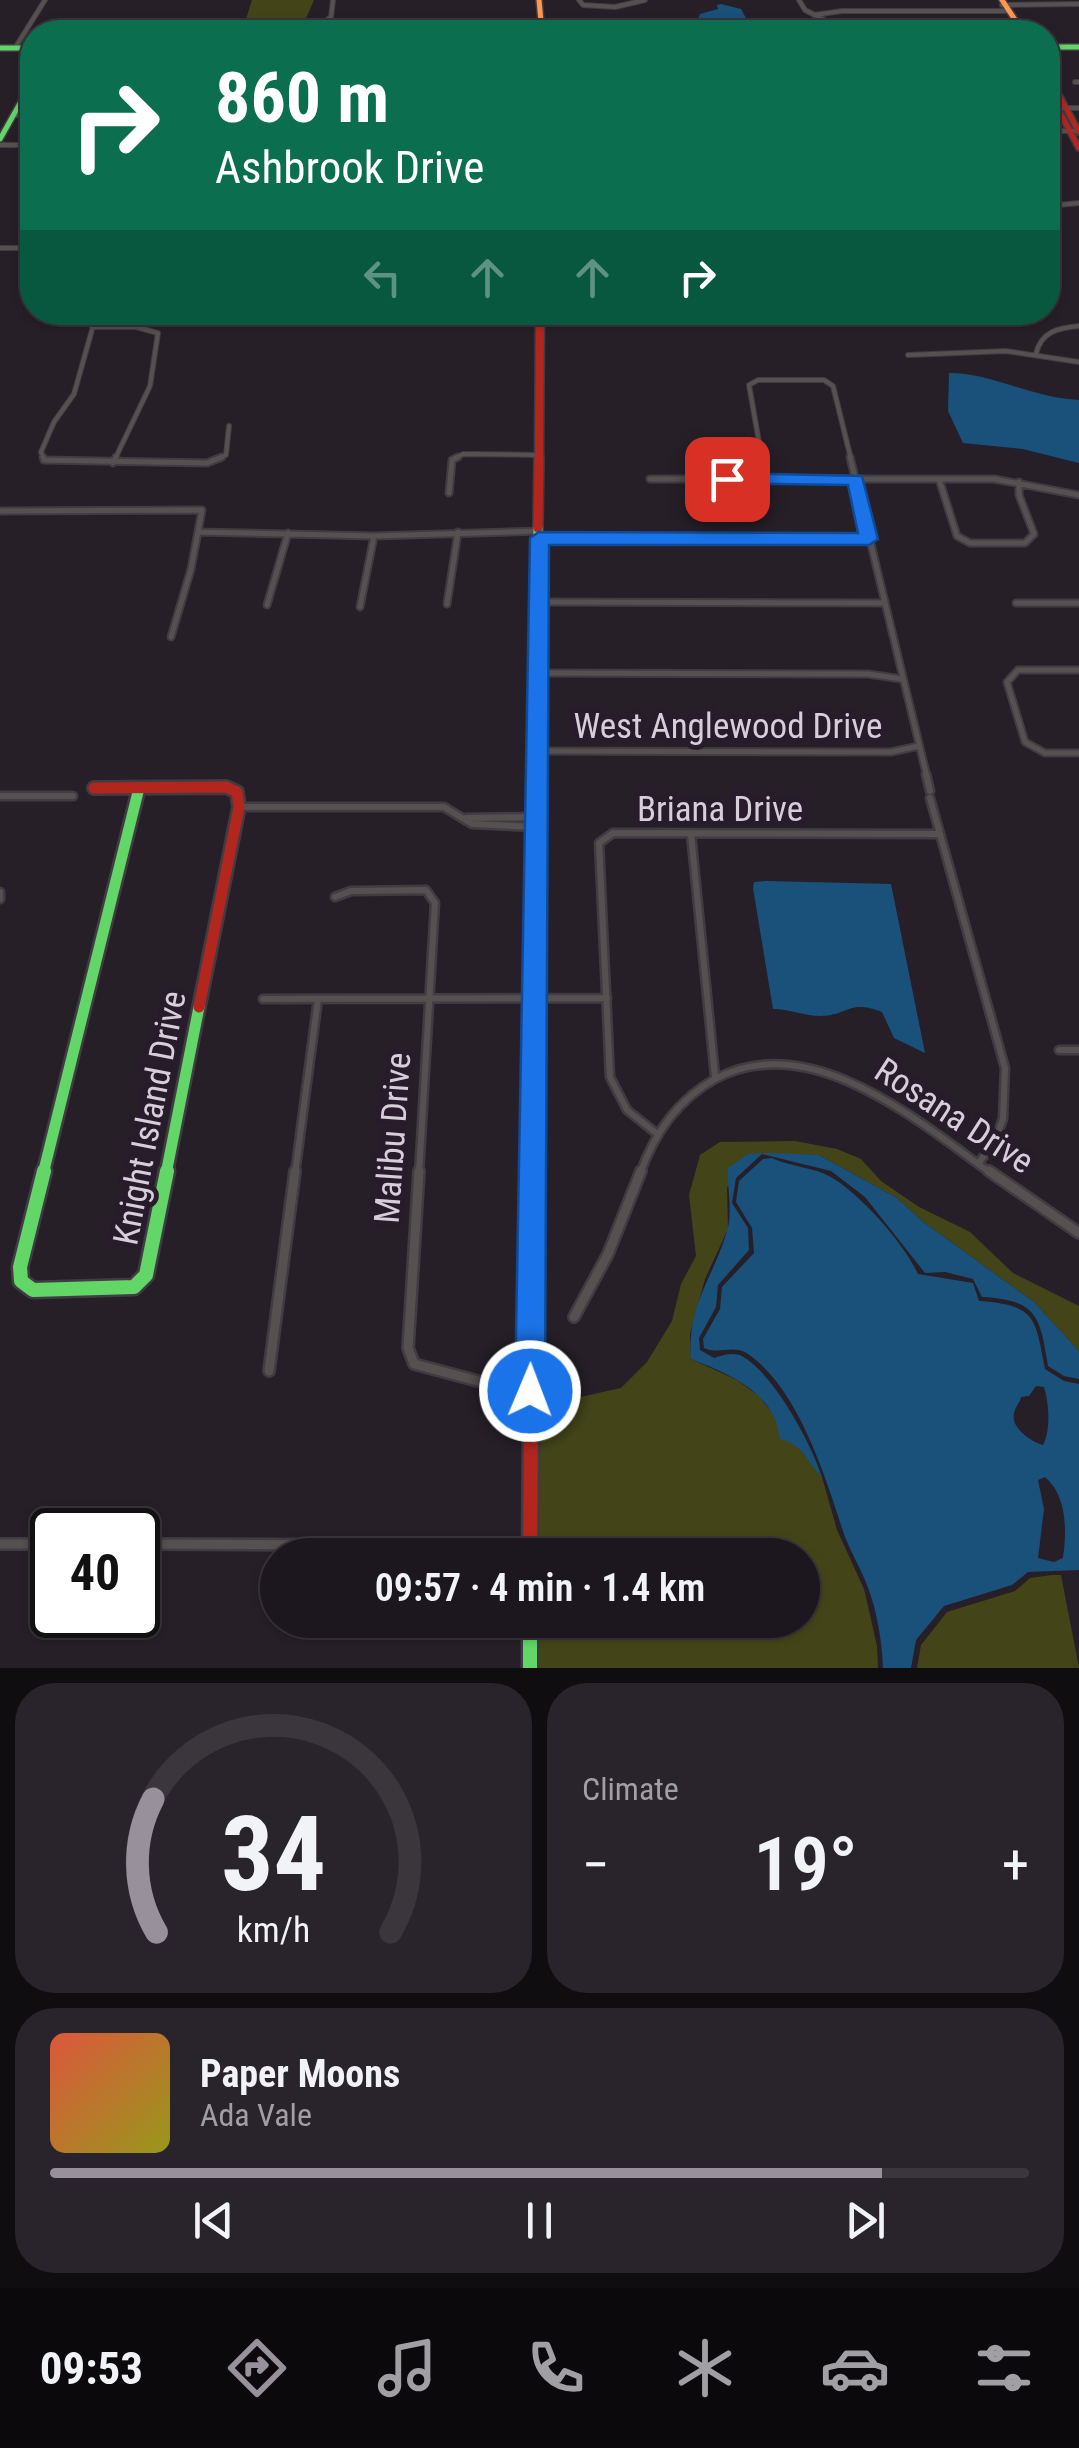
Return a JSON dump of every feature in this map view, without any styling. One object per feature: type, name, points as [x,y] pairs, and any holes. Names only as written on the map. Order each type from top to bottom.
[{"type":"street","points":[[579,0],[584,6],[598,8],[635,6],[645,0]]},
{"type":"street","points":[[799,0],[824,20]]},
{"type":"street","points":[[814,15],[1052,2],[1079,4]]},
{"type":"street","points":[[15,48],[20,40]]},
{"type":"street","points":[[0,48],[20,48]]},
{"type":"street","points":[[0,142],[20,104]]},
{"type":"street","points":[[1061,108],[1079,108]]},
{"type":"street","points":[[1061,108],[1076,131],[1079,148]]},
{"type":"street","points":[[14,115],[20,115]]},
{"type":"street","points":[[530,1538],[540,325]]},
{"type":"street","points":[[1036,354],[1038,344],[1054,328],[1079,326]]},
{"type":"street","points":[[113,463],[150,386],[158,333],[149,328],[92,327],[74,394],[54,422],[41,452],[44,460],[113,463],[208,462],[226,455],[229,426]]},
{"type":"street","points":[[908,355],[987,351],[1079,362]]},
{"type":"street","points":[[765,479],[749,385],[758,380],[824,380],[833,386],[930,795],[1006,1068],[1006,1112],[996,1144],[978,1164]]},
{"type":"street","points":[[449,493],[452,460],[464,454],[539,455]]},
{"type":"street","points":[[650,479],[1019,482],[1079,495]]},
{"type":"street","points":[[939,480],[956,536],[970,543],[1026,543],[1034,534],[1019,495],[1019,482]]},
{"type":"street","points":[[0,511],[202,510],[171,637]]},
{"type":"street","points":[[198,532],[869,539]]},
{"type":"street","points":[[447,604],[458,532]]},
{"type":"street","points":[[267,605],[288,533]]},
{"type":"street","points":[[360,606],[374,536]]},
{"type":"street","points":[[538,602],[884,603]]},
{"type":"street","points":[[1016,602],[1079,603]]},
{"type":"street","points":[[1079,670],[1018,670],[1007,682],[1026,742],[1046,753],[1079,753]]},
{"type":"street","points":[[537,673],[868,674],[902,679]]},
{"type":"street","name":"West Anglewood Drive","points":[[535,751],[891,752],[919,746]]},
{"type":"street","points":[[94,788],[226,787],[237,792],[239,806],[444,806],[472,824],[491,827],[534,822]]},
{"type":"street","name":"Knight Island Drive","points":[[139,788],[20,1267],[21,1281],[33,1290],[124,1289],[134,1287],[146,1275],[239,806]]},
{"type":"street","points":[[0,796],[73,796]]},
{"type":"street","name":"Briana Drive","points":[[656,1134],[635,1121],[618,1101],[610,1077],[599,842],[613,833],[940,834]]},
{"type":"street","points":[[691,834],[715,1076]]},
{"type":"street","name":"Malibu Drive","points":[[335,897],[351,891],[426,890],[435,903],[408,1348],[414,1364],[512,1390],[530,1391]]},
{"type":"street","points":[[263,1000],[534,995],[606,998]]},
{"type":"street","points":[[269,1371],[318,999]]},
{"type":"street","points":[[1060,1050],[1079,1050]]},
{"type":"street","name":"Rosana Drive","points":[[574,1316],[599,1279],[656,1134],[691,1092],[715,1076],[748,1067],[784,1064],[821,1070],[897,1104],[1079,1233]]},
{"type":"street","points":[[0,1544],[30,1544]]},
{"type":"street","points":[[160,1544],[260,1546]]},
{"type":"street","points":[[530,1638],[530,1668]]},
{"type":"green space","points":[[252,0],[314,0],[305,20],[246,20]]},
{"type":"green space","points":[[795,1141],[837,1149],[861,1159],[881,1181],[919,1207],[970,1232],[1013,1273],[1079,1306],[1079,1351],[1034,1302],[922,1221],[897,1198],[819,1155],[748,1154],[727,1188],[728,1229],[705,1279],[690,1334],[691,1359],[737,1380],[759,1396],[822,1477],[837,1530],[864,1589],[878,1668],[536,1668],[536,1638],[820,1638],[820,1538],[536,1538],[535,1407],[621,1388],[647,1362],[672,1321],[681,1284],[696,1256],[689,1195],[700,1155],[720,1142]]},
{"type":"green space","points":[[1061,1575],[1079,1668],[917,1668],[921,1645],[947,1612],[1015,1591],[1030,1578]]},
{"type":"water","points":[[717,5],[741,9],[747,20],[698,20],[700,14],[718,9]]},
{"type":"water","points":[[949,373],[1079,400],[1079,463],[1023,449],[963,443],[948,411]]},
{"type":"water","points":[[754,882],[891,884],[925,1053],[894,1038],[882,1012],[871,1008],[856,1007],[821,1016],[773,1009],[753,888]]},
{"type":"water","points":[[771,1153],[819,1155],[897,1198],[922,1221],[1034,1302],[1079,1351],[1079,1379],[1064,1376],[1048,1366],[1038,1323],[1025,1307],[982,1297],[973,1279],[945,1272],[925,1273],[865,1197],[831,1171],[762,1154],[736,1178],[732,1203],[748,1228],[749,1250],[718,1285],[716,1307],[699,1338],[700,1350],[714,1358],[737,1355],[756,1367],[791,1412],[822,1477],[800,1450],[780,1439],[776,1423],[760,1397],[721,1371],[691,1359],[697,1307],[729,1224],[728,1168],[748,1154]]},
{"type":"water","points":[[763,1159],[817,1171],[842,1185],[892,1234],[918,1274],[973,1283],[979,1301],[1023,1311],[1035,1326],[1045,1369],[1064,1381],[1079,1384],[1079,1570],[1028,1572],[1012,1585],[944,1606],[916,1640],[911,1668],[883,1668],[871,1595],[807,1434],[781,1388],[766,1369],[743,1351],[704,1348],[703,1339],[720,1309],[722,1287],[754,1253],[752,1228],[736,1202],[739,1181]],"holes":[[[1036,1386],[1044,1387],[1047,1401],[1048,1424],[1043,1445],[1023,1434],[1014,1419],[1021,1397],[1029,1396]],[[1045,1477],[1058,1494],[1064,1514],[1063,1558],[1054,1562],[1038,1558],[1044,1509],[1038,1480]]]},
{"type":"traffic: fast","points":[[1060,47],[1079,47]]},
{"type":"traffic: fast","points":[[0,48],[20,48]]},
{"type":"traffic: fast","points":[[0,139],[20,103]]},
{"type":"traffic: fast","points":[[533,1201],[538,528]]},
{"type":"traffic: fast","points":[[139,788],[20,1267],[21,1281],[33,1290],[124,1289],[134,1287],[146,1275],[199,1007]]},
{"type":"traffic: fast","points":[[530,1638],[530,1668]]},
{"type":"traffic: slow","points":[[539,0],[541,20]]},
{"type":"traffic: slow","points":[[1002,0],[1015,20]]},
{"type":"traffic: jam","points":[[1060,97],[1079,132]]},
{"type":"traffic: jam","points":[[1060,113],[1079,148]]},
{"type":"traffic: jam","points":[[538,528],[540,325]]},
{"type":"traffic: jam","points":[[94,788],[226,787],[237,792],[239,807],[199,1007]]},
{"type":"traffic: jam","points":[[530,1538],[533,1201]]},
{"type":"route","points":[[530,1391],[539,538],[869,539],[856,480],[727,479]]}]
